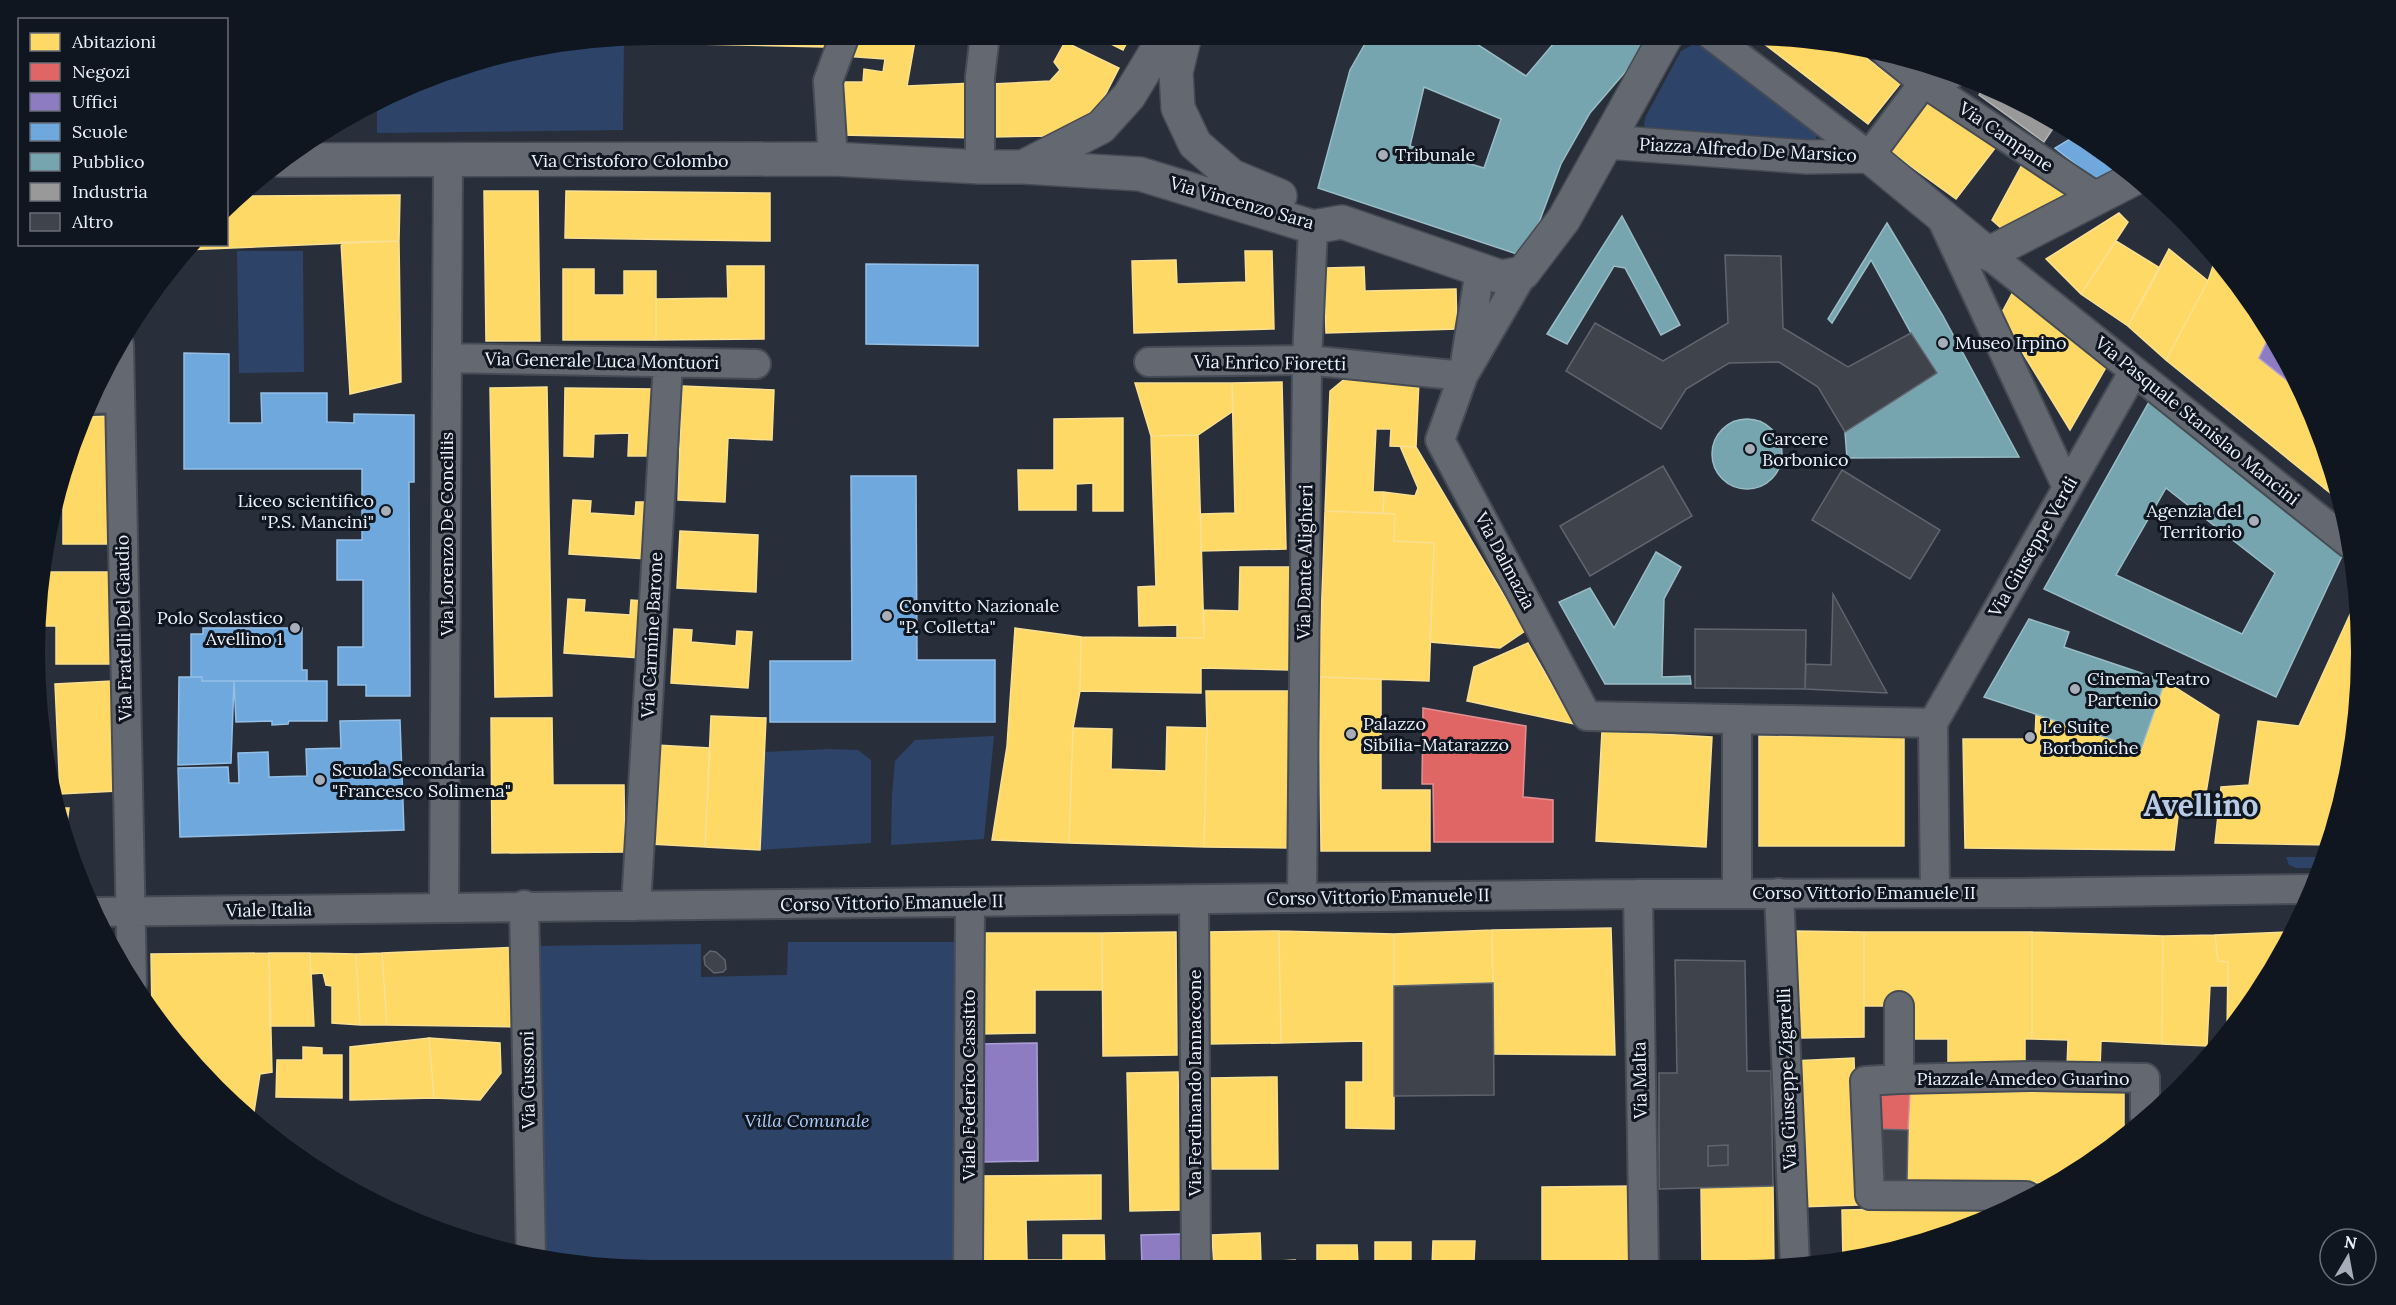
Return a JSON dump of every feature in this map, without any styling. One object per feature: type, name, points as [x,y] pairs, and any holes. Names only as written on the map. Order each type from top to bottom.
[{"type":"street","points":[[833,159],[828,81],[841,45]]},
{"type":"street","points":[[980,167],[982,45]]},
{"type":"street","points":[[1023,166],[1101,127],[1129,96],[1160,45]]},
{"type":"street","points":[[1183,45],[1176,72],[1178,108],[1195,144],[1232,176],[1327,224]]},
{"type":"street","name":"Piazza Alfredo De Marsico","points":[[1523,273],[1564,219],[1661,45]]},
{"type":"street","points":[[1724,45],[1869,156],[1918,90],[1940,80]]},
{"type":"street","name":"Via Campane","points":[[1940,80],[2098,198]]},
{"type":"street","name":"Piazza Alfredo De Marsico","points":[[1607,142],[1807,157],[1869,156],[1988,254]]},
{"type":"street","name":"Via Cristoforo Colombo","points":[[298,160],[833,159],[980,167]]},
{"type":"street","name":"Via Lorenzo De Conciliis","points":[[444,908],[448,161]]},
{"type":"street","name":"Via Vincenzo Sara","points":[[980,167],[1023,166],[1140,174],[1327,224],[1501,277],[1523,273]]},
{"type":"street","points":[[1988,254],[2127,182]]},
{"type":"street","name":"Piazza Alfredo De Marsico","points":[[1940,214],[2067,487]]},
{"type":"street","name":"Via Dante Alighieri","points":[[1302,898],[1307,360],[1327,224]]},
{"type":"street","name":"Via Pasquale Stanislao Mancini","points":[[1988,254],[2339,535]]},
{"type":"street","points":[[1462,376],[1480,270]]},
{"type":"street","name":"Via Dalmazia","points":[[1523,273],[1462,376],[1440,440],[1587,716],[1933,723]]},
{"type":"street","name":"Via Generale Luca Montuori","points":[[447,358],[756,364]]},
{"type":"street","name":"Via Enrico Fioretti","points":[[1149,362],[1307,360],[1462,376]]},
{"type":"street","name":"Via Fratelli Del Gaudio","points":[[119,362],[132,966]]},
{"type":"street","name":"Via Carmine Barone","points":[[636,906],[668,364]]},
{"type":"street","name":"Via Giuseppe Verdi","points":[[1933,723],[2134,371]]},
{"type":"street","points":[[101,399],[120,398]]},
{"type":"street","points":[[1737,720],[1737,893]]},
{"type":"street","points":[[1933,723],[1935,893]]},
{"type":"street","name":"Corso Vittorio Emanuele II","points":[[444,908],[524,905],[636,906],[1638,894],[2303,889]]},
{"type":"street","name":"Via Giuseppe Zigarelli","points":[[1779,893],[1794,1258]]},
{"type":"street","name":"Via Malta","points":[[1638,894],[1644,1260]]},
{"type":"street","name":"Via Ferdinando Iannaccone","points":[[1194,900],[1196,1260]]},
{"type":"street","name":"Viale Federico Cassitto","points":[[968,1260],[969,902]]},
{"type":"street","name":"Via Gussoni","points":[[524,905],[531,1247]]},
{"type":"street","name":"Viale Italia","points":[[104,912],[444,908]]},
{"type":"street","name":"Piazzale Amedeo Guarino","points":[[1899,1006],[1899,1080]]},
{"type":"street","name":"Piazzale Amedeo Guarino","points":[[2014,1196],[1870,1195],[1865,1081],[2030,1076],[2145,1078],[2145,1108]]},
{"type":"green space","points":[[1692,45],[1701,46],[1814,127],[1817,131],[1816,139],[1810,144],[1645,131],[1646,116],[1681,51]]},
{"type":"green space","points":[[624,46],[623,130],[377,133],[377,112],[420,91],[457,77],[534,57],[573,50]]},
{"type":"green space","points":[[237,251],[303,251],[304,372],[239,373]]},
{"type":"green space","points":[[994,736],[984,839],[891,845],[895,761],[915,740]]},
{"type":"green space","points":[[858,750],[871,760],[871,843],[760,850],[765,752]]},
{"type":"green space","points":[[2286,857],[2316,857],[2311,868],[2296,868],[2289,865]]},
{"type":"green space","name":"Villa Comunale","points":[[788,942],[954,942],[955,1260],[613,1259],[538,1249],[532,946],[701,944],[701,977],[787,975]]},
{"type":"building: Abitazioni","points":[[737,45],[825,45],[824,47]]},
{"type":"building: Abitazioni","points":[[847,45],[914,45],[907,86],[974,83],[977,138],[841,135],[845,82],[863,82],[864,69],[883,72],[885,59],[844,56]]},
{"type":"building: Abitazioni","points":[[1063,45],[1071,45],[1119,68],[1097,111],[1055,136],[992,137],[992,84],[1050,81],[1060,70],[1054,62]]},
{"type":"building: Abitazioni","points":[[1113,45],[1126,45],[1123,50]]},
{"type":"building: Abitazioni","points":[[1766,46],[1823,50],[1866,58],[1900,84],[1868,124]]},
{"type":"building: Abitazioni","points":[[1918,90],[1996,147],[1956,199],[1887,149]]},
{"type":"building: Abitazioni","points":[[2024,161],[2072,191],[2008,234],[1992,220]]},
{"type":"building: Abitazioni","points":[[484,191],[538,191],[540,341],[486,341]]},
{"type":"building: Abitazioni","points":[[566,191],[770,193],[770,241],[565,238]]},
{"type":"building: Abitazioni","points":[[400,195],[399,241],[198,249],[202,246],[228,246],[228,218],[252,196]]},
{"type":"building: Abitazioni","points":[[2119,213],[2128,222],[2081,294],[2046,259]]},
{"type":"building: Abitazioni","points":[[399,241],[401,382],[350,394],[341,242]]},
{"type":"building: Abitazioni","points":[[2116,241],[2160,268],[2128,326],[2081,294]]},
{"type":"building: Abitazioni","points":[[2169,249],[2208,281],[2166,360],[2128,326]]},
{"type":"building: Abitazioni","points":[[1245,251],[1272,251],[1274,329],[1134,333],[1132,261],[1176,260],[1177,284],[1246,282]]},
{"type":"building: Abitazioni","points":[[727,266],[764,266],[764,339],[656,340],[656,299],[728,298]]},
{"type":"building: Abitazioni","points":[[1364,267],[1365,291],[1456,289],[1457,329],[1326,333],[1324,268]]},
{"type":"building: Abitazioni","points":[[2212,268],[2249,315],[2266,343],[2259,358],[2285,379],[2288,384],[2319,457],[2327,484],[2324,488],[2166,360],[2208,281]]},
{"type":"building: Abitazioni","points":[[563,269],[594,269],[594,295],[624,295],[624,271],[656,271],[656,340],[563,340]]},
{"type":"building: Abitazioni","points":[[2013,292],[2108,364],[2070,430],[2000,316]]},
{"type":"building: Abitazioni","points":[[1347,377],[1419,380],[1416,447],[1390,446],[1391,429],[1376,429],[1373,492],[1384,492],[1383,513],[1325,511],[1330,391]]},
{"type":"building: Abitazioni","points":[[1282,382],[1286,549],[1201,551],[1201,514],[1235,513],[1232,383]]},
{"type":"building: Abitazioni","points":[[1135,383],[1232,383],[1233,411],[1198,435],[1151,436]]},
{"type":"building: Abitazioni","points":[[682,386],[774,390],[772,440],[728,438],[725,502],[678,500]]},
{"type":"building: Abitazioni","points":[[547,387],[552,696],[495,697],[490,388]]},
{"type":"building: Abitazioni","points":[[565,388],[655,389],[654,456],[628,456],[629,433],[594,434],[593,457],[564,456]]},
{"type":"building: Abitazioni","points":[[114,416],[114,544],[63,544],[63,508],[66,495],[93,417]]},
{"type":"building: Abitazioni","points":[[1123,418],[1123,511],[1093,511],[1093,483],[1076,484],[1076,510],[1019,510],[1018,470],[1054,470],[1054,419]]},
{"type":"building: Abitazioni","points":[[1198,435],[1204,638],[1177,638],[1177,625],[1139,626],[1138,587],[1156,586],[1151,436]]},
{"type":"building: Abitazioni","points":[[1400,446],[1416,447],[1525,631],[1500,648],[1430,642],[1434,543],[1394,541],[1395,514],[1383,513],[1384,492],[1415,496],[1418,488]]},
{"type":"building: Abitazioni","points":[[573,500],[591,501],[590,513],[635,516],[636,502],[651,502],[647,559],[569,554]]},
{"type":"building: Abitazioni","points":[[1325,511],[1395,514],[1394,541],[1434,543],[1429,681],[1319,677]]},
{"type":"building: Abitazioni","points":[[680,531],[758,535],[756,592],[677,588]]},
{"type":"building: Abitazioni","points":[[1240,567],[1290,567],[1289,670],[1201,668],[1201,693],[1080,691],[1081,637],[1204,638],[1204,610],[1239,611]]},
{"type":"building: Abitazioni","points":[[50,572],[112,572],[112,664],[56,664],[56,626],[46,626]]},
{"type":"building: Abitazioni","points":[[568,599],[585,600],[584,612],[630,615],[631,600],[645,601],[641,658],[564,653]]},
{"type":"building: Abitazioni","points":[[2350,614],[2350,692],[2346,732],[2330,810],[2320,845],[2215,843],[2221,787],[2249,785],[2258,721],[2299,726]]},
{"type":"building: Abitazioni","points":[[1015,628],[1081,637],[1080,691],[1073,728],[1069,843],[992,840],[1007,746]]},
{"type":"building: Abitazioni","points":[[674,629],[692,630],[691,642],[736,646],[737,631],[752,632],[748,688],[671,683]]},
{"type":"building: Abitazioni","points":[[1528,643],[1574,724],[1467,701],[1474,667]]},
{"type":"building: Abitazioni","name":"Palazzo Sibilia-Matarazzo","points":[[1319,677],[1381,679],[1381,790],[1430,790],[1430,851],[1321,851]]},
{"type":"building: Abitazioni","points":[[112,681],[117,791],[62,794],[59,782],[55,684]]},
{"type":"building: Abitazioni","points":[[2165,681],[2219,715],[2203,811],[2179,808],[2174,850],[1965,848],[1963,739],[2035,739],[2036,715],[2141,749]]},
{"type":"building: Abitazioni","points":[[1206,691],[1289,691],[1289,848],[1204,847]]},
{"type":"building: Abitazioni","points":[[711,716],[766,718],[760,850],[705,847]]},
{"type":"building: Abitazioni","points":[[491,718],[552,718],[553,785],[624,785],[625,852],[492,853]]},
{"type":"building: Abitazioni","points":[[1167,727],[1207,728],[1204,847],[1069,843],[1073,728],[1112,729],[1111,769],[1166,771]]},
{"type":"building: Abitazioni","points":[[1602,731],[1712,737],[1706,847],[1596,841]]},
{"type":"building: Abitazioni","points":[[1759,736],[1904,736],[1904,846],[1759,846]]},
{"type":"building: Abitazioni","points":[[656,745],[710,748],[705,847],[650,844]]},
{"type":"building: Abitazioni","points":[[1611,928],[1615,1055],[1494,1054],[1492,930]]},
{"type":"building: Abitazioni","points":[[1492,930],[1493,983],[1394,986],[1394,934]]},
{"type":"building: Abitazioni","points":[[1279,931],[1394,934],[1394,1129],[1346,1128],[1346,1082],[1363,1082],[1363,1041],[1281,1043]]},
{"type":"building: Abitazioni","points":[[1279,931],[1281,1043],[1208,1044],[1206,932]]},
{"type":"building: Abitazioni","points":[[1794,931],[1864,932],[1864,1037],[1800,1038]]},
{"type":"building: Abitazioni","points":[[1176,932],[1177,1055],[1103,1056],[1102,933]]},
{"type":"building: Abitazioni","points":[[1864,932],[2032,932],[2032,1039],[2025,1039],[2025,1068],[1948,1067],[1948,1039],[1910,1039],[1910,1006],[1864,1006]]},
{"type":"building: Abitazioni","points":[[2032,932],[2163,936],[2162,1044],[2101,1041],[2100,1068],[2067,1068],[2068,1040],[2032,1039]]},
{"type":"building: Abitazioni","points":[[2282,932],[2249,990],[2227,1019],[2228,962],[2218,961],[2215,935]]},
{"type":"building: Abitazioni","points":[[977,933],[1102,933],[1102,990],[1035,990],[1035,1033],[978,1034]]},
{"type":"building: Abitazioni","points":[[2215,935],[2218,961],[2228,962],[2228,986],[2210,986],[2206,1046],[2162,1044],[2163,936]]},
{"type":"building: Abitazioni","points":[[519,947],[519,1027],[387,1025],[382,953]]},
{"type":"building: Abitazioni","points":[[269,953],[272,1072],[260,1074],[254,1111],[196,1053],[152,996],[151,954]]},
{"type":"building: Abitazioni","points":[[269,953],[310,953],[314,1026],[270,1026]]},
{"type":"building: Abitazioni","points":[[310,953],[356,954],[360,1025],[332,1023],[332,986],[326,985],[323,973],[311,974]]},
{"type":"building: Abitazioni","points":[[382,953],[387,1025],[360,1025],[356,954]]},
{"type":"building: Abitazioni","points":[[429,1038],[434,1098],[350,1100],[350,1047]]},
{"type":"building: Abitazioni","points":[[429,1038],[500,1043],[501,1073],[480,1100],[434,1098]]},
{"type":"building: Abitazioni","points":[[303,1047],[322,1048],[322,1055],[342,1055],[342,1098],[276,1097],[277,1060],[303,1060]]},
{"type":"building: Abitazioni","points":[[1854,1058],[1859,1205],[1798,1207],[1792,1061]]},
{"type":"building: Abitazioni","points":[[1178,1072],[1181,1210],[1130,1211],[1127,1073]]},
{"type":"building: Abitazioni","points":[[1277,1077],[1278,1169],[1212,1169],[1210,1078]]},
{"type":"building: Abitazioni","points":[[2124,1091],[2124,1125],[2081,1158],[2039,1183],[1907,1182],[1910,1093]]},
{"type":"building: Abitazioni","points":[[1101,1175],[1101,1219],[1026,1220],[1027,1260],[973,1260],[972,1176]]},
{"type":"building: Abitazioni","points":[[1633,1186],[1634,1260],[1542,1260],[1542,1187]]},
{"type":"building: Abitazioni","points":[[1773,1186],[1774,1259],[1702,1260],[1701,1187]]},
{"type":"building: Abitazioni","points":[[1990,1207],[1939,1228],[1843,1251],[1842,1210]]},
{"type":"building: Abitazioni","points":[[1260,1233],[1261,1260],[1214,1260],[1212,1235]]},
{"type":"building: Abitazioni","points":[[1063,1235],[1104,1235],[1105,1260],[1063,1260]]},
{"type":"building: Abitazioni","points":[[1433,1241],[1475,1241],[1474,1260],[1432,1260]]},
{"type":"building: Abitazioni","points":[[1375,1242],[1411,1242],[1411,1260],[1375,1260]]},
{"type":"building: Abitazioni","points":[[1317,1245],[1357,1245],[1358,1260],[1317,1260]]},
{"type":"building: Negozi","points":[[1423,708],[1526,726],[1523,797],[1553,800],[1553,842],[1434,842],[1433,784],[1422,784]]},
{"type":"building: Negozi","points":[[1880,1092],[1910,1093],[1908,1130],[1878,1129]]},
{"type":"building: Uffici","points":[[2266,343],[2285,379],[2259,358]]},
{"type":"building: Uffici","points":[[1037,1043],[1038,1161],[982,1162],[981,1044]]},
{"type":"building: Uffici","points":[[1183,1234],[1184,1260],[1142,1260],[1141,1235]]},
{"type":"building: Scuole","points":[[2069,140],[2116,173],[2100,183],[2055,148]]},
{"type":"building: Scuole","points":[[866,264],[978,265],[978,346],[866,344]]},
{"type":"building: Scuole","name":"Liceo scientifico \"P.S. Mancini\"","points":[[184,353],[229,354],[229,423],[262,423],[261,393],[327,393],[327,422],[354,423],[354,414],[414,415],[414,482],[409,482],[410,696],[366,696],[366,685],[338,685],[338,647],[363,647],[363,580],[337,580],[337,540],[362,540],[362,469],[184,469]]},
{"type":"building: Scuole","points":[[851,476],[916,476],[917,660],[995,660],[995,722],[770,722],[770,661],[852,661]]},
{"type":"building: Scuole","points":[[203,628],[302,628],[302,670],[307,670],[307,681],[202,681],[202,677],[191,677],[191,634],[203,634]]},
{"type":"building: Scuole","points":[[179,677],[202,677],[202,681],[234,681],[231,763],[178,765]]},
{"type":"building: Scuole","points":[[234,681],[327,681],[327,721],[289,721],[288,724],[272,725],[272,721],[236,722]]},
{"type":"building: Scuole","name":"Scuola Secondaria \"Francesco Solimena\"","points":[[400,720],[404,830],[180,837],[178,768],[228,767],[229,783],[239,783],[238,753],[268,752],[269,777],[307,776],[306,749],[341,748],[340,721]]},
{"type":"building: Pubblico","name":"Tribunale","points":[[1364,45],[1478,45],[1526,76],[1552,45],[1648,45],[1590,113],[1561,164],[1526,257],[1318,188],[1350,70]],"holes":[[[1424,87],[1501,119],[1484,168],[1410,146]]]},
{"type":"building: Pubblico","points":[[1622,216],[1680,325],[1661,335],[1625,268],[1614,266],[1567,344],[1547,334]]},
{"type":"building: Pubblico","points":[[1887,223],[1943,316],[2019,457],[1847,458],[1845,432],[1937,373],[1911,333],[1871,260],[1832,323],[1828,319]]},
{"type":"building: Pubblico","name":"Agenzia del Territorio","points":[[2149,402],[2343,554],[2276,697],[2044,589]],"holes":[[[2166,488],[2275,573],[2242,634],[2116,575]]]},
{"type":"building: Pubblico","points":[[1754,419],[1767,425],[1776,434],[1780,440],[1782,454],[1780,468],[1772,479],[1761,487],[1740,489],[1722,479],[1714,468],[1712,447],[1722,429],[1733,421]]},
{"type":"building: Pubblico","points":[[1656,552],[1681,567],[1664,599],[1662,677],[1690,676],[1691,684],[1605,684],[1559,602],[1590,588],[1614,628]]},
{"type":"building: Pubblico","name":"Cinema Teatro Partenio","points":[[2029,619],[2069,632],[2064,647],[2165,681],[2141,749],[1984,697]]},
{"type":"building: Industria","points":[[1980,93],[2052,129],[2044,142],[1979,95]]},
{"type":"building: Altro","points":[[1725,255],[1781,256],[1783,328],[1848,367],[1911,333],[1937,373],[1845,432],[1818,387],[1779,362],[1729,363],[1686,389],[1661,429],[1566,371],[1595,323],[1663,361],[1728,323]]},
{"type":"building: Altro","points":[[1663,466],[1692,516],[1590,576],[1560,526]]},
{"type":"building: Altro","points":[[1842,470],[1940,530],[1910,579],[1812,520]]},
{"type":"building: Altro","points":[[1833,594],[1887,693],[1805,689],[1806,664],[1831,665]]},
{"type":"building: Altro","points":[[1695,629],[1806,630],[1805,689],[1695,688]]},
{"type":"building: Altro","points":[[710,951],[716,952],[725,960],[726,969],[723,972],[714,973],[705,965],[704,957]]},
{"type":"building: Altro","points":[[1675,960],[1745,961],[1747,1071],[1771,1071],[1773,1186],[1659,1189],[1659,1073],[1677,1073]]},
{"type":"building: Altro","points":[[1493,983],[1494,1095],[1394,1096],[1394,986]]},
{"type":"building: Altro","points":[[1878,1129],[1908,1130],[1907,1182],[1877,1182]]},
{"type":"building: Altro","points":[[1728,1145],[1728,1165],[1708,1166],[1708,1146]]},
{"type":"place","name":"Tribunale","points":[[1383,155]]},
{"type":"place","name":"Museo Irpino","points":[[1943,343]]},
{"type":"place","name":"Carcere Borbonico","points":[[1750,449]]},
{"type":"place","name":"Liceo scientifico \"P.S. Mancini\"","points":[[386,511]]},
{"type":"place","name":"Agenzia del Territorio","points":[[2254,521]]},
{"type":"place","name":"Convitto Nazionale \"P. Colletta\"","points":[[887,616]]},
{"type":"place","name":"Polo Scolastico Avellino 1","points":[[295,628]]},
{"type":"place","name":"Cinema Teatro Partenio","points":[[2075,689]]},
{"type":"place","name":"Palazzo Sibilia-Matarazzo","points":[[1351,734]]},
{"type":"place","name":"Le Suite Borboniche","points":[[2030,737]]},
{"type":"place","name":"Scuola Secondaria \"Francesco Solimena\"","points":[[320,780]]},
{"type":"district","name":"Avellino","points":[[2201,806]]}]
